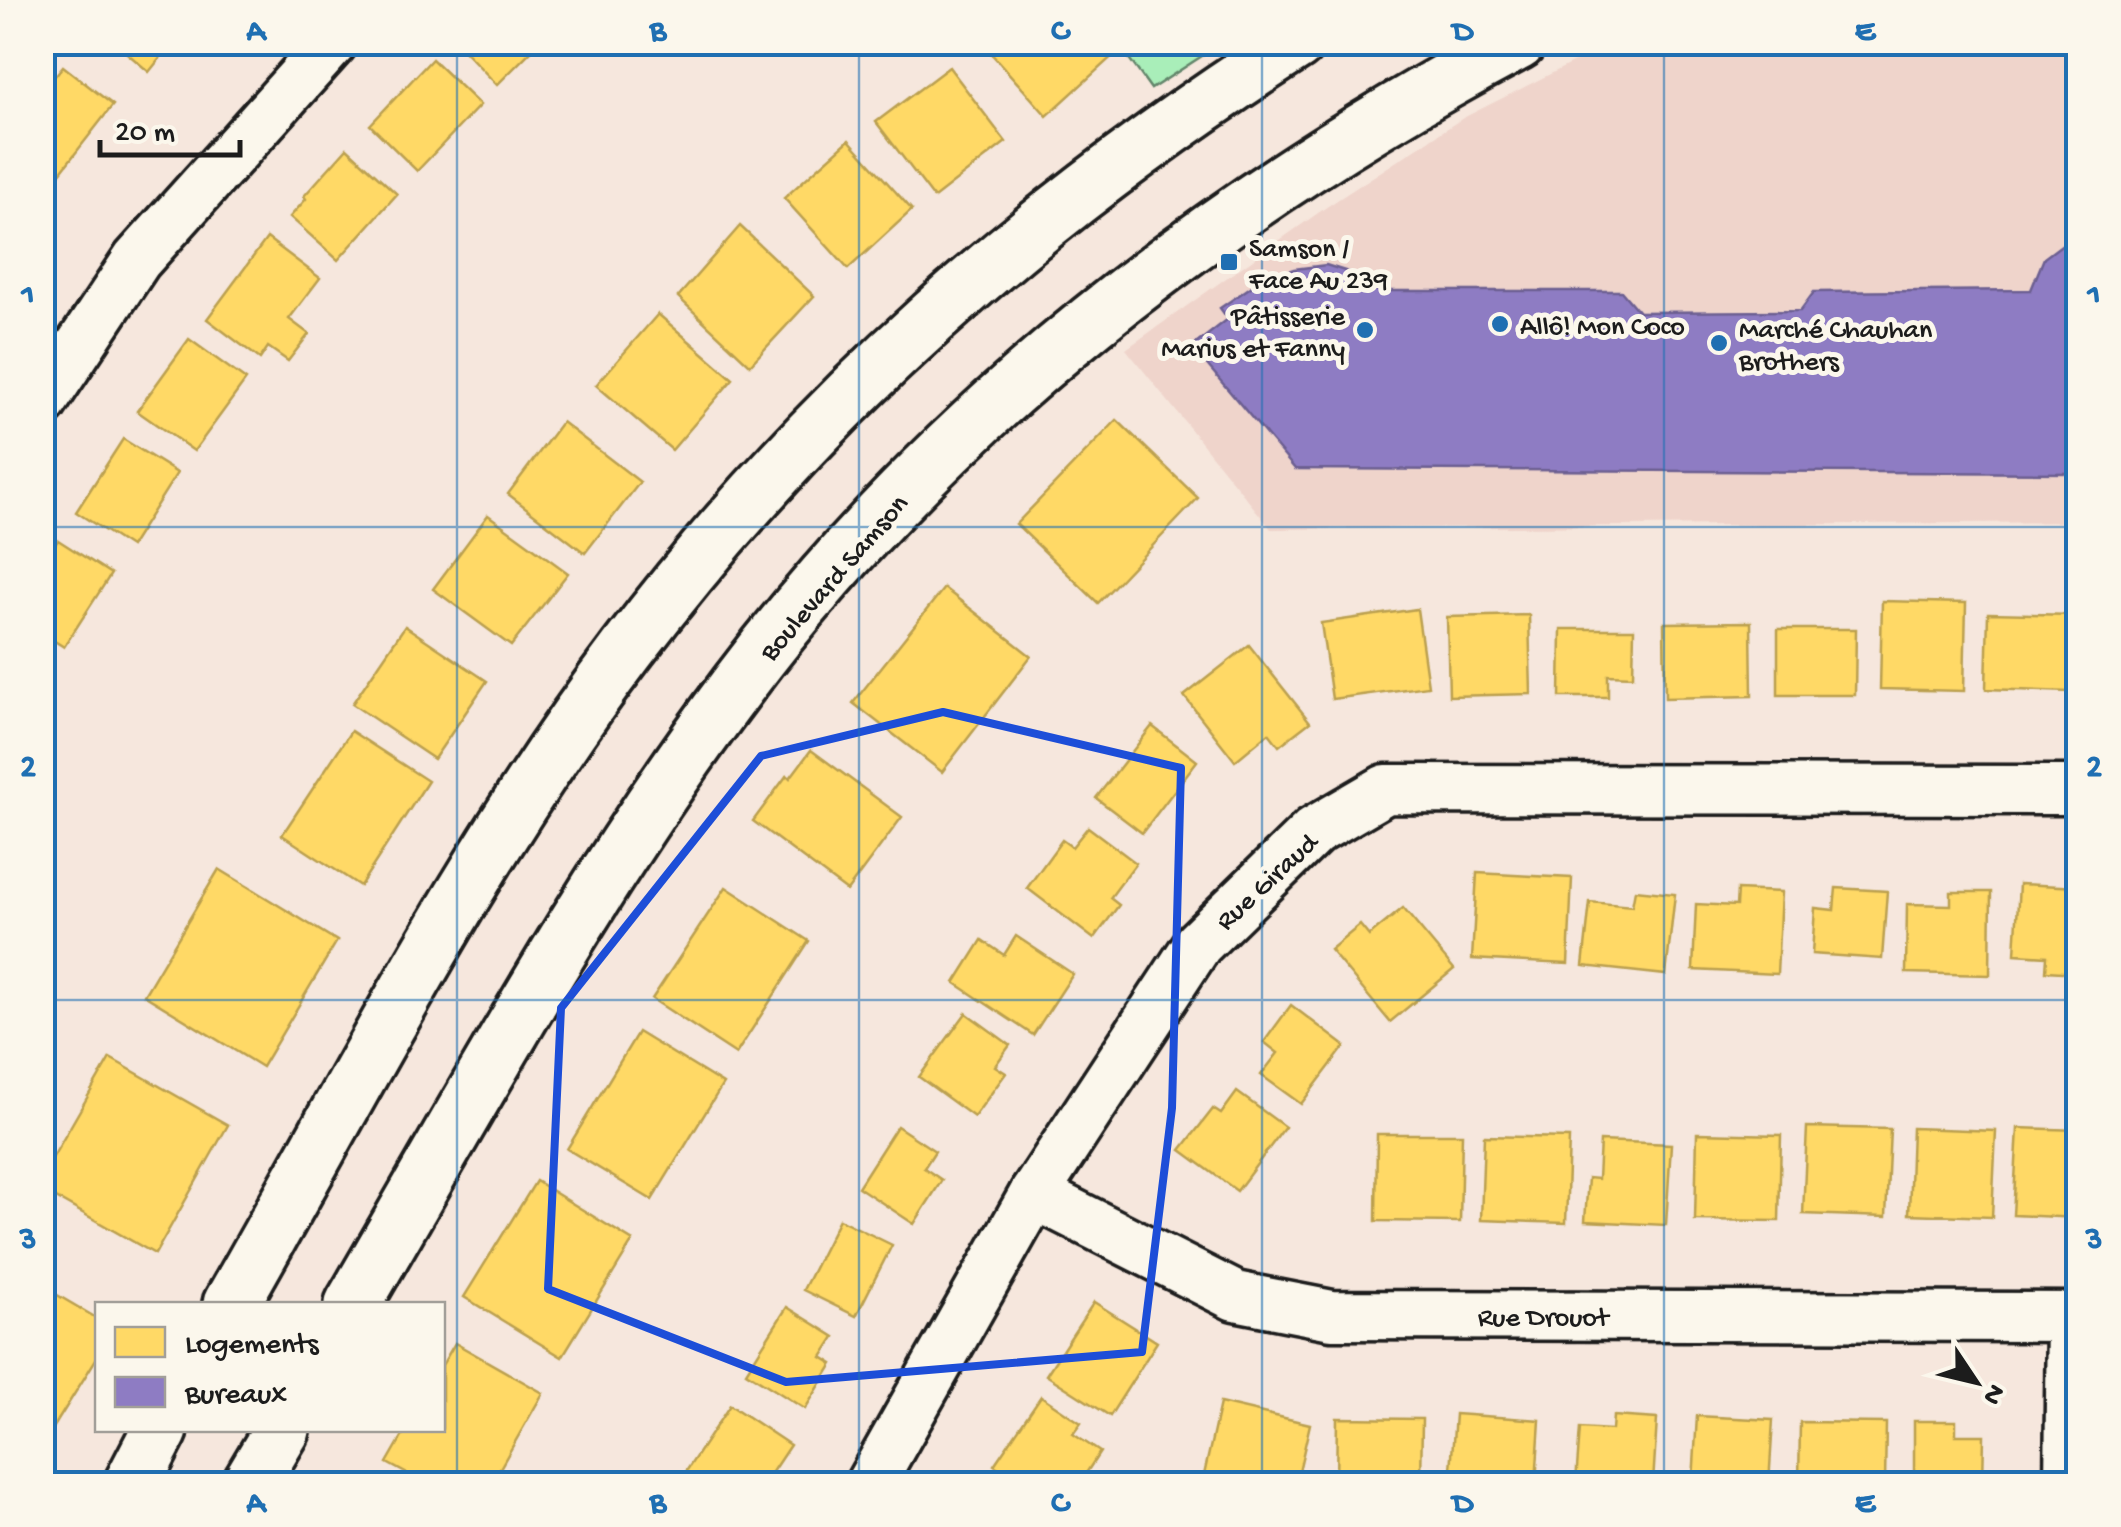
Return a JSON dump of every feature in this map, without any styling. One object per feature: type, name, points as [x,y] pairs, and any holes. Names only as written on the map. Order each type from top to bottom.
[{"type":"street","points":[[42,403],[137,260],[333,42]]},
{"type":"street","points":[[232,1302],[440,938],[531,788],[627,649],[722,532],[834,408],[980,275],[1113,168],[1296,42]]},
{"type":"street","name":"Boulevard Samson","points":[[354,1302],[506,1039],[614,863],[738,684],[846,555],[987,412],[1132,290],[1303,167],[1407,103],[1518,42]]},
{"type":"street","name":"Rue Giraud","points":[[870,1484],[1034,1194],[1198,944],[1314,831],[1386,789],[2078,790]]},
{"type":"street","name":"Rue Drouot","points":[[1034,1194],[1235,1296],[1332,1315],[2075,1317]]},
{"type":"street","points":[[2069,1484],[2075,1317]]},
{"type":"street","points":[[132,1484],[159,1432]]},
{"type":"street","points":[[250,1484],[281,1432]]},
{"type":"highlighted area","points":[[943,712],[1181,768],[1172,1108],[1142,1352],[786,1382],[548,1289],[561,1008],[761,756]]},
{"type":"shaded area","points":[[1612,43],[2078,43],[2078,522],[1271,529],[1126,349],[1328,206],[1463,118]]},
{"type":"green space","points":[[1118,43],[1222,43],[1151,89]]},
{"type":"building: Logements","points":[[114,42],[173,42],[149,72]]},
{"type":"building: Logements","points":[[456,42],[540,42],[497,85]]},
{"type":"building: Logements","points":[[981,42],[1108,42],[1117,52],[1047,116]]},
{"type":"building: Logements","points":[[432,59],[480,105],[417,171],[370,125]]},
{"type":"building: Logements","points":[[63,66],[113,105],[56,178],[42,167],[42,92]]},
{"type":"building: Logements","points":[[949,67],[1006,142],[934,198],[876,122]]},
{"type":"building: Logements","points":[[849,140],[912,210],[848,269],[784,198]]},
{"type":"building: Logements","points":[[347,148],[397,194],[338,260],[290,217]]},
{"type":"building: Logements","points":[[740,226],[814,296],[750,365],[678,297]]},
{"type":"building: Logements","points":[[267,238],[320,278],[289,319],[309,334],[288,361],[268,347],[260,359],[207,319]]},
{"type":"building: Logements","points":[[658,314],[733,379],[672,450],[596,385]]},
{"type":"building: Logements","points":[[189,339],[246,380],[194,451],[137,411]]},
{"type":"building: Logements","points":[[1117,420],[1198,498],[1098,603],[1016,524]]},
{"type":"building: Logements","points":[[562,422],[640,482],[585,553],[508,494]]},
{"type":"building: Logements","points":[[123,439],[177,473],[130,547],[76,512]]},
{"type":"building: Logements","points":[[488,515],[568,573],[511,646],[433,589]]},
{"type":"building: Logements","points":[[58,540],[111,574],[64,647],[42,633],[42,565]]},
{"type":"building: Logements","points":[[944,588],[1031,656],[942,772],[853,703]]},
{"type":"building: Logements","points":[[1882,601],[1966,603],[1964,691],[1880,689]]},
{"type":"building: Logements","points":[[1417,609],[1428,686],[1332,699],[1321,623]]},
{"type":"building: Logements","points":[[1988,613],[2073,615],[2070,692],[1986,689]]},
{"type":"building: Logements","points":[[1529,615],[1531,694],[1449,696],[1447,617]]},
{"type":"building: Logements","points":[[1751,622],[1752,696],[1665,698],[1664,623]]},
{"type":"building: Logements","points":[[405,626],[487,681],[434,759],[352,704]]},
{"type":"building: Logements","points":[[1561,629],[1634,629],[1633,676],[1608,675],[1608,697],[1560,697]]},
{"type":"building: Logements","points":[[1778,629],[1856,629],[1855,695],[1778,695]]},
{"type":"building: Logements","points":[[1249,645],[1310,722],[1279,746],[1269,733],[1235,761],[1184,696]]},
{"type":"building: Logements","points":[[1152,726],[1197,761],[1142,833],[1096,798]]},
{"type":"building: Logements","points":[[351,731],[428,781],[360,886],[282,835]]},
{"type":"building: Logements","points":[[811,750],[902,817],[847,891],[753,821]]},
{"type":"building: Logements","points":[[1088,827],[1136,863],[1110,898],[1119,905],[1094,939],[1027,888],[1062,840],[1072,847]]},
{"type":"building: Logements","points":[[219,869],[337,941],[262,1067],[144,995]]},
{"type":"building: Logements","points":[[1477,873],[1572,878],[1568,964],[1472,959]]},
{"type":"building: Logements","points":[[2019,884],[2078,887],[2078,973],[2046,971],[2047,956],[2015,954]]},
{"type":"building: Logements","points":[[726,887],[809,941],[736,1054],[652,999]]},
{"type":"building: Logements","points":[[1836,888],[1887,891],[1882,959],[1812,954],[1815,908],[1834,910]]},
{"type":"building: Logements","points":[[1635,890],[1675,894],[1666,975],[1583,966],[1590,902],[1632,906]]},
{"type":"building: Logements","points":[[1737,890],[1781,892],[1777,974],[1693,970],[1696,904],[1736,906]]},
{"type":"building: Logements","points":[[1951,892],[1991,892],[1990,975],[1906,973],[1907,904],[1951,905]]},
{"type":"building: Logements","points":[[1403,908],[1454,969],[1390,1022],[1330,950],[1360,925],[1369,936]]},
{"type":"building: Logements","points":[[1016,936],[1073,974],[1033,1035],[955,983],[982,940],[1004,955]]},
{"type":"building: Logements","points":[[1291,1005],[1345,1046],[1301,1104],[1261,1075],[1278,1053],[1264,1042]]},
{"type":"building: Logements","points":[[966,1013],[1010,1045],[995,1066],[1006,1073],[974,1117],[919,1077]]},
{"type":"building: Logements","points":[[638,1032],[723,1084],[652,1200],[567,1149]]},
{"type":"building: Logements","points":[[110,1058],[228,1125],[155,1254],[42,1190],[42,1176]]},
{"type":"building: Logements","points":[[1237,1092],[1285,1127],[1237,1191],[1181,1150],[1213,1109],[1221,1114]]},
{"type":"building: Logements","points":[[897,1126],[935,1151],[924,1168],[942,1180],[914,1224],[858,1187]]},
{"type":"building: Logements","points":[[1807,1127],[1890,1129],[1886,1217],[1803,1214]]},
{"type":"building: Logements","points":[[1912,1128],[1996,1131],[1992,1217],[1909,1214]]},
{"type":"building: Logements","points":[[2018,1128],[2078,1130],[2078,1218],[2013,1215]]},
{"type":"building: Logements","points":[[1697,1133],[1781,1135],[1779,1221],[1695,1220]]},
{"type":"building: Logements","points":[[1377,1134],[1462,1134],[1460,1222],[1376,1221]]},
{"type":"building: Logements","points":[[1484,1136],[1569,1138],[1566,1223],[1481,1220]]},
{"type":"building: Logements","points":[[1600,1141],[1671,1144],[1666,1225],[1585,1221],[1588,1178],[1598,1179]]},
{"type":"building: Logements","points":[[536,1181],[633,1241],[562,1357],[464,1297]]},
{"type":"building: Logements","points":[[839,1219],[892,1245],[856,1316],[803,1290]]},
{"type":"building: Logements","points":[[42,1286],[95,1317],[95,1361],[42,1446]]},
{"type":"building: Logements","points":[[1094,1302],[1157,1342],[1110,1416],[1046,1375]]},
{"type":"building: Logements","points":[[787,1307],[835,1337],[822,1357],[833,1364],[805,1409],[746,1372]]},
{"type":"building: Logements","points":[[455,1343],[543,1393],[491,1484],[426,1484],[387,1463],[405,1432],[445,1432],[445,1360]]},
{"type":"building: Logements","points":[[1041,1396],[1081,1423],[1073,1434],[1100,1452],[1079,1484],[1023,1484],[994,1465]]},
{"type":"building: Logements","points":[[1220,1403],[1310,1424],[1296,1484],[1202,1484]]},
{"type":"building: Logements","points":[[730,1405],[790,1445],[764,1484],[696,1484],[683,1476]]},
{"type":"building: Logements","points":[[1455,1414],[1540,1420],[1536,1484],[1450,1484]]},
{"type":"building: Logements","points":[[1613,1416],[1657,1419],[1653,1484],[1576,1482],[1580,1428],[1612,1430]]},
{"type":"building: Logements","points":[[1697,1416],[1773,1420],[1769,1484],[1693,1481]]},
{"type":"building: Logements","points":[[1337,1418],[1422,1419],[1421,1484],[1336,1484]]},
{"type":"building: Logements","points":[[1914,1421],[1956,1421],[1956,1435],[1984,1435],[1983,1484],[1914,1484]]},
{"type":"building: Logements","points":[[1800,1422],[1886,1423],[1885,1484],[1799,1484]]},
{"type":"building: Bureaux","points":[[2072,237],[2078,237],[2078,473],[1295,469],[1192,347],[1228,319],[1220,308],[1261,280],[1294,269],[1326,265],[1348,272],[1378,291],[1621,291],[1639,312],[1800,311],[1814,292],[2031,290],[2044,258]]},
{"type":"place","name":"Samson / Face Au 239","points":[[1229,262]]},
{"type":"place","name":"Allô! Mon Coco","points":[[1500,324]]},
{"type":"place","name":"Pâtisserie Marius et Fanny","points":[[1365,330]]},
{"type":"place","name":"Marché Chauhan Brothers","points":[[1719,343]]}]
